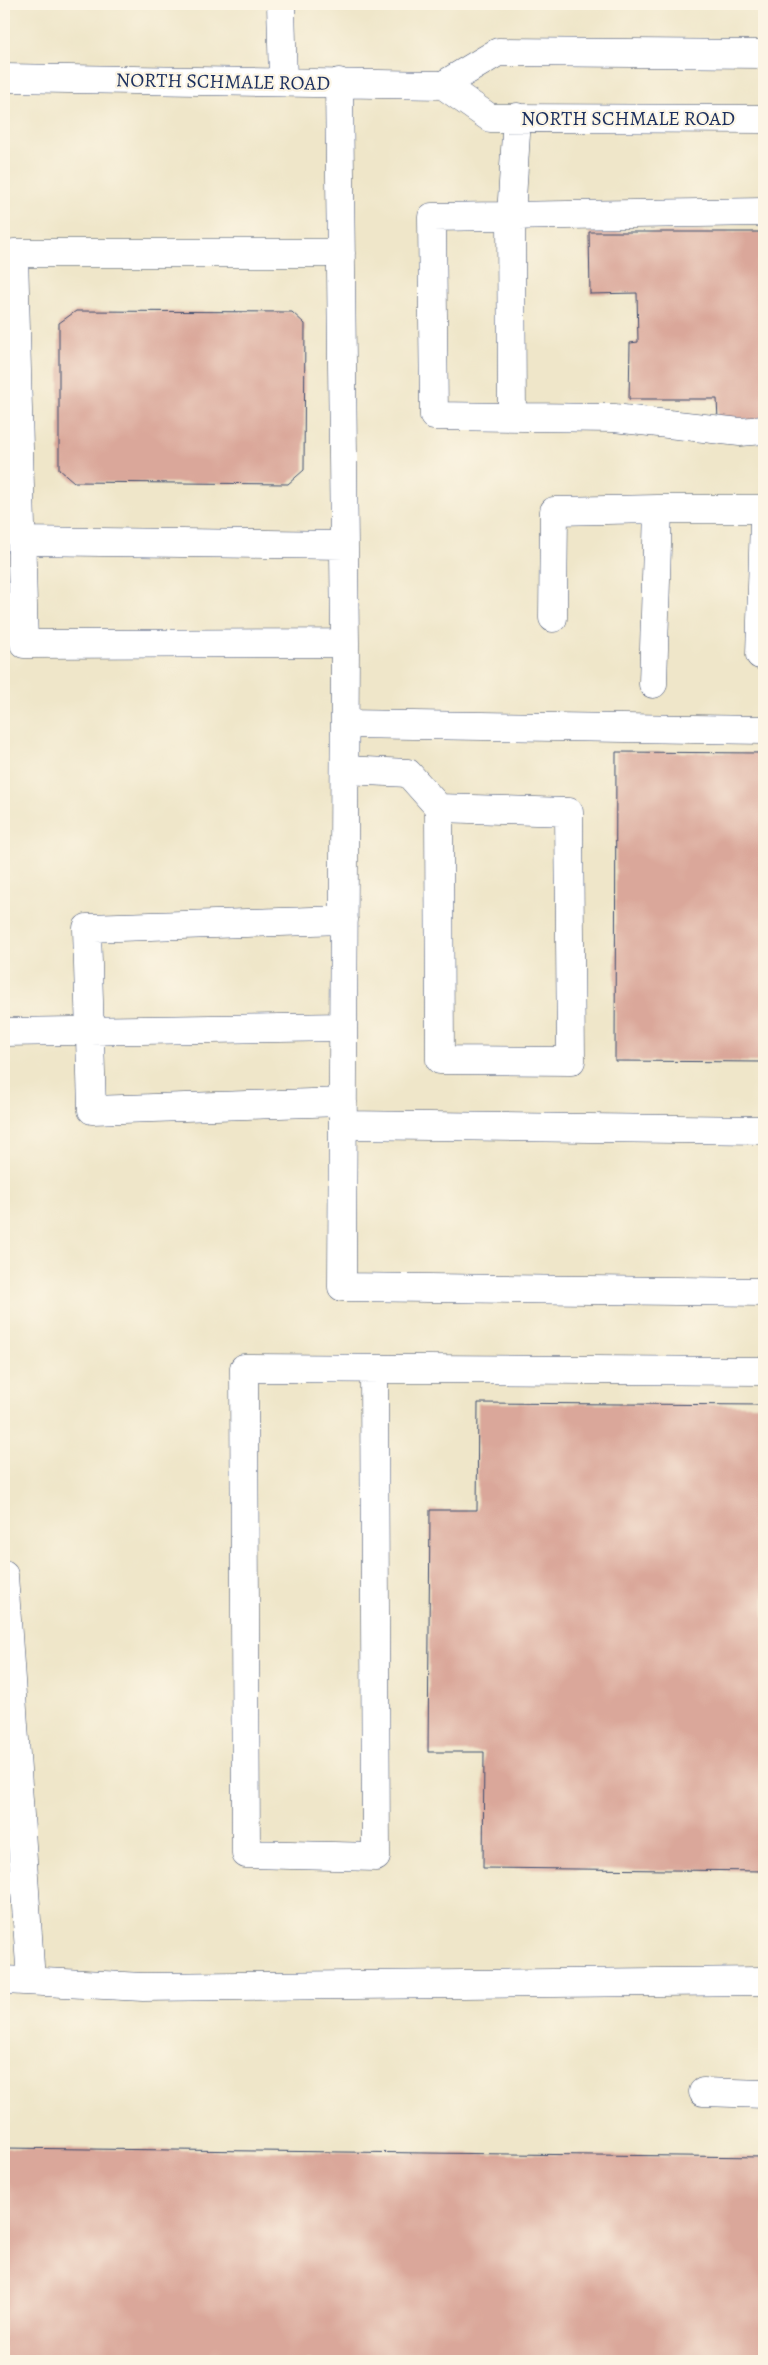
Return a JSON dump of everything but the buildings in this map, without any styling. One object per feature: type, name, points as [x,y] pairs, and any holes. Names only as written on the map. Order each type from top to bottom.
[{"type":"street","points":[[281,4],[283,82]]},
{"type":"street","points":[[443,85],[498,52],[764,54]]},
{"type":"street","name":"NORTH SCHMALE ROAD","points":[[4,78],[443,85],[490,118],[764,119]]},
{"type":"street","points":[[338,82],[345,642],[342,1287],[764,1292]]},
{"type":"street","points":[[512,417],[511,216],[517,117]]},
{"type":"street","points":[[764,212],[432,217],[434,416],[614,418],[740,432],[764,430]]},
{"type":"street","points":[[341,252],[14,253],[24,644],[345,642]]},
{"type":"street","points":[[553,618],[554,510],[658,508],[764,509]]},
{"type":"street","points":[[653,684],[658,508]]},
{"type":"street","points":[[760,655],[764,519]]},
{"type":"street","points":[[21,541],[344,545]]},
{"type":"street","points":[[345,724],[764,730]]},
{"type":"street","points":[[344,770],[408,773],[439,808],[440,1060],[571,1062],[569,812],[439,808]]},
{"type":"street","points":[[344,920],[87,928],[92,1110],[343,1114],[764,1130]]},
{"type":"street","points":[[4,1032],[343,1027]]},
{"type":"street","points":[[374,1369],[376,1857],[246,1854],[244,1368],[764,1371]]},
{"type":"street","points":[[4,1575],[32,1981]]},
{"type":"street","points":[[4,1980],[143,1987],[764,1981]]},
{"type":"street","points":[[703,2092],[764,2094]]}]
